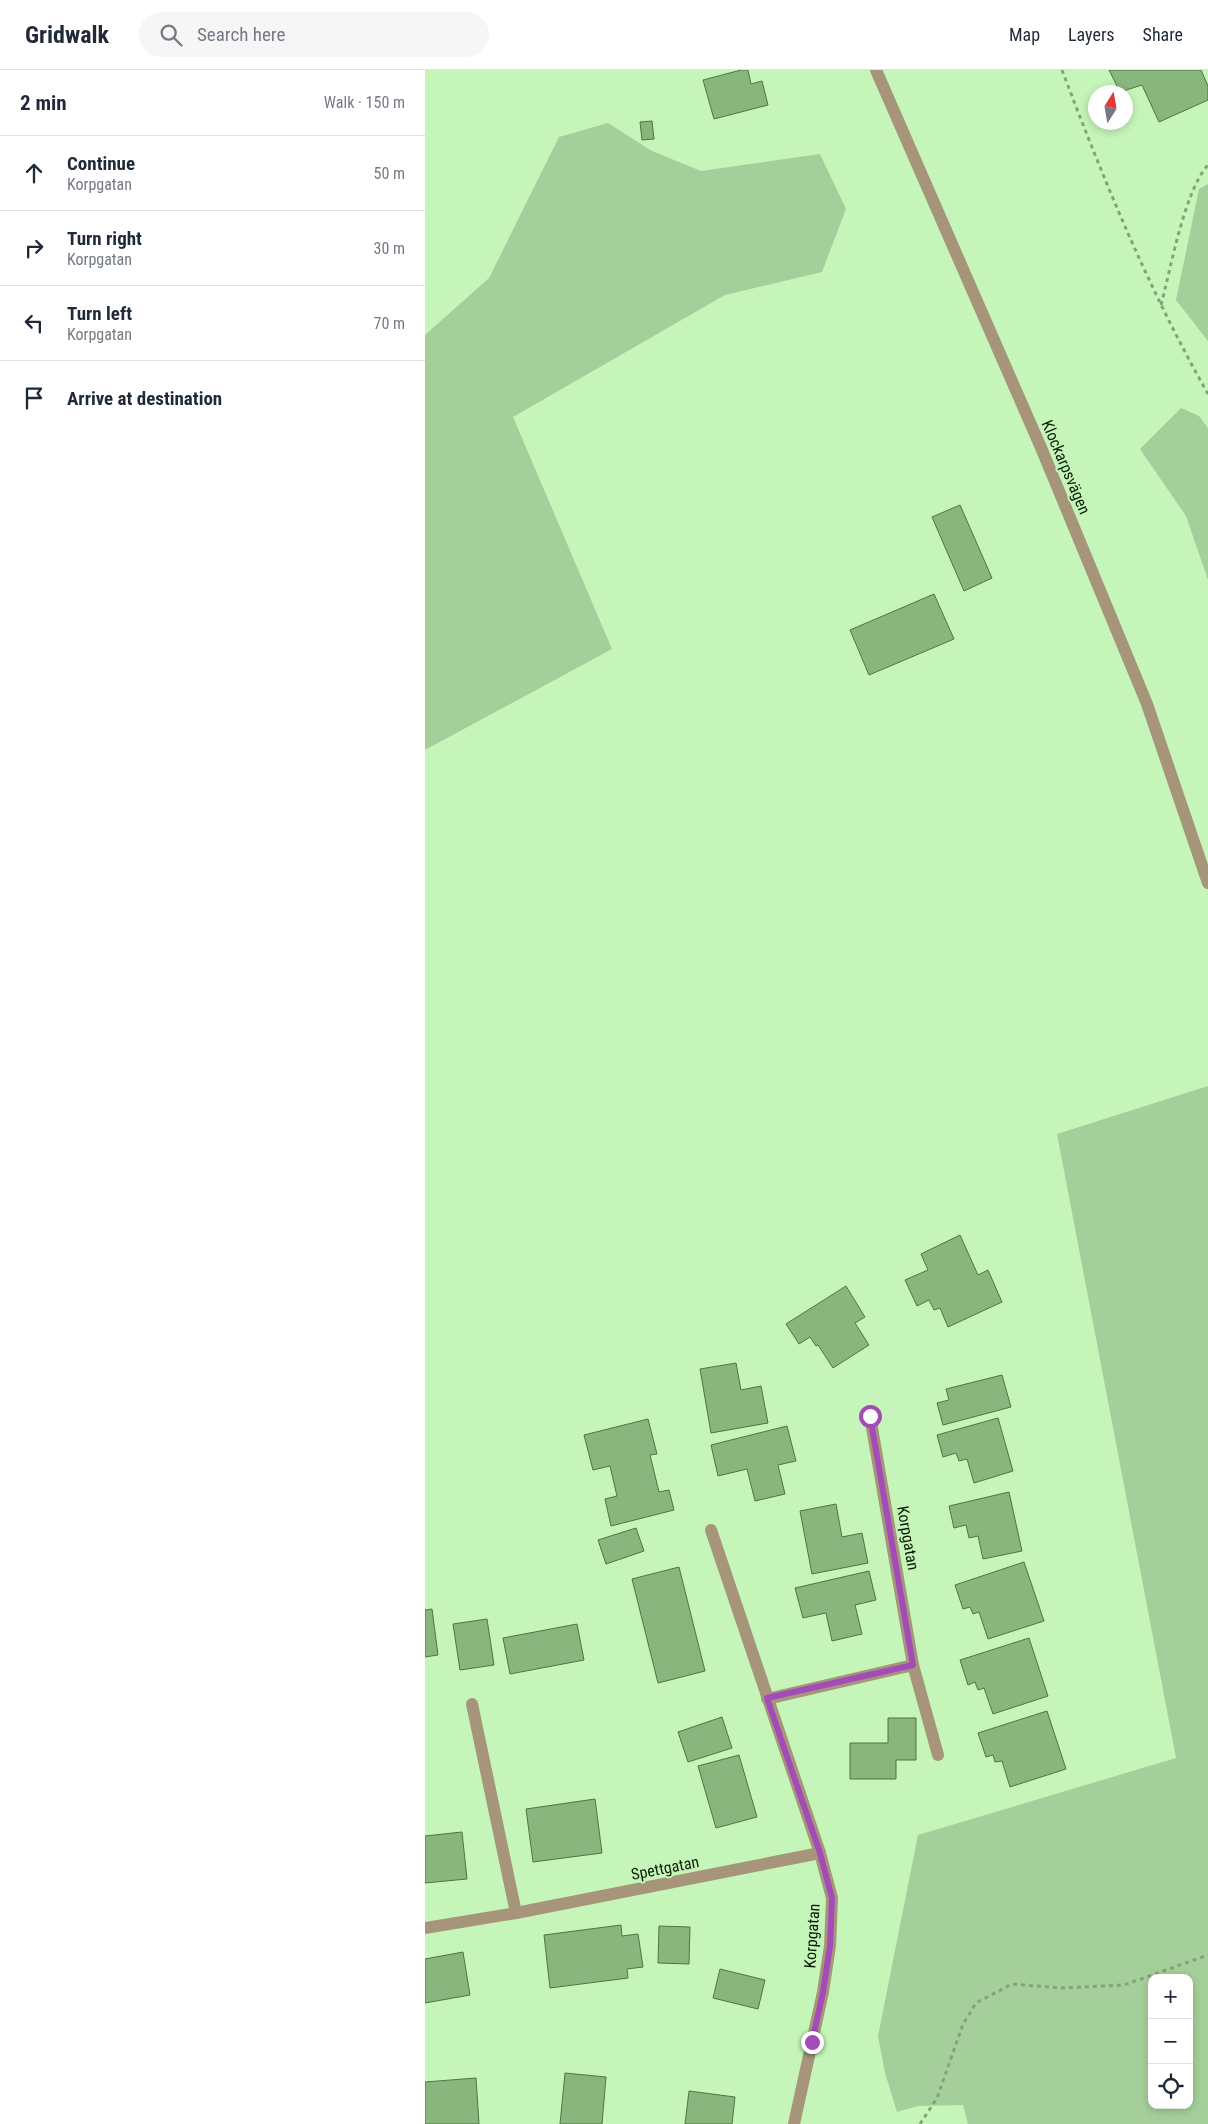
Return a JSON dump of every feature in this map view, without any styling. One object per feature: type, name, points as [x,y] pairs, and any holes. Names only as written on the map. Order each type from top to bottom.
[{"type":"street","name":"Klockarpsvägen","points":[[876,70],[1041,450],[1147,704],[1208,883]]},
{"type":"street","name":"Korpgatan","points":[[870,1416],[913,1665],[938,1755]]},
{"type":"street","name":"Korpgatan","points":[[711,1530],[820,1853],[832,1898],[830,1946],[823,1992],[794,2124]]},
{"type":"street","points":[[767,1698],[913,1665]]},
{"type":"street","points":[[473,1704],[516,1914]]},
{"type":"street","name":"Spettgatan","points":[[425,1928],[516,1914],[820,1853]]},
{"type":"path","points":[[1062,70],[1121,219],[1172,331],[1208,394]]},
{"type":"path","points":[[1161,306],[1191,195],[1198,176],[1208,165]]},
{"type":"path","points":[[920,2124],[937,2098],[963,2024],[976,2003],[1012,1984],[1061,1988],[1124,1985],[1208,1955]]},
{"type":"green space","points":[[608,123],[652,151],[701,171],[820,154],[846,209],[822,272],[725,295],[513,417],[612,649],[425,750],[425,335],[489,278],[559,137]]},
{"type":"green space","points":[[1208,184],[1208,341],[1176,300],[1199,189]]},
{"type":"green space","points":[[1181,408],[1199,416],[1208,428],[1208,580],[1186,516],[1140,449]]},
{"type":"green space","points":[[1208,1086],[1208,2124],[968,2124],[963,2105],[918,2106],[897,2112],[885,2073],[878,2036],[918,1835],[1176,1758],[1057,1134]]},
{"type":"building","points":[[741,70],[748,70],[751,84],[762,81],[768,105],[714,119],[703,80]]},
{"type":"building","points":[[1109,70],[1201,70],[1208,86],[1208,100],[1159,122],[1142,85],[1133,88],[1133,85],[1116,85]]},
{"type":"building","points":[[652,121],[654,139],[642,140],[640,122]]},
{"type":"building","points":[[960,505],[992,578],[964,591],[932,517]]},
{"type":"building","points":[[934,594],[954,639],[869,675],[850,630]]},
{"type":"building","points":[[960,1235],[978,1275],[988,1270],[1002,1302],[948,1327],[940,1308],[934,1310],[929,1300],[917,1306],[905,1280],[928,1270],[921,1254]]},
{"type":"building","points":[[846,1286],[865,1317],[855,1323],[869,1345],[833,1368],[818,1345],[816,1346],[810,1337],[799,1344],[786,1324]]},
{"type":"building","points":[[736,1363],[741,1390],[761,1386],[768,1423],[711,1433],[700,1369]]},
{"type":"building","points":[[1002,1375],[1011,1407],[943,1425],[937,1403],[949,1400],[946,1389]]},
{"type":"building","points":[[998,1418],[1013,1471],[974,1483],[967,1459],[959,1461],[956,1453],[943,1457],[937,1435]]},
{"type":"building","points":[[648,1419],[657,1454],[650,1455],[659,1492],[669,1490],[674,1510],[611,1526],[605,1499],[617,1496],[610,1466],[593,1470],[584,1435]]},
{"type":"building","points":[[787,1426],[796,1461],[778,1465],[785,1494],[755,1501],[747,1469],[718,1476],[711,1445]]},
{"type":"building","points":[[1009,1492],[1022,1551],[983,1559],[978,1536],[969,1538],[966,1525],[954,1528],[949,1506]]},
{"type":"building","points":[[836,1504],[842,1537],[862,1533],[868,1563],[812,1574],[800,1511]]},
{"type":"building","points":[[636,1528],[644,1551],[606,1564],[598,1540]]},
{"type":"building","points":[[1024,1562],[1044,1621],[988,1639],[979,1612],[973,1614],[970,1607],[963,1609],[955,1585]]},
{"type":"building","points":[[679,1567],[705,1671],[658,1683],[632,1579]]},
{"type":"building","points":[[869,1571],[876,1600],[855,1605],[862,1634],[832,1641],[826,1613],[803,1618],[795,1588]]},
{"type":"building","points":[[432,1609],[438,1655],[425,1657],[425,1610]]},
{"type":"building","points":[[487,1619],[494,1665],[460,1670],[453,1624]]},
{"type":"building","points":[[577,1624],[584,1660],[510,1674],[503,1638]]},
{"type":"building","points":[[1029,1638],[1048,1696],[993,1714],[984,1688],[978,1690],[975,1682],[968,1685],[960,1660]]},
{"type":"building","points":[[1047,1711],[1066,1769],[1010,1787],[1002,1761],[995,1762],[993,1755],[986,1757],[978,1733]]},
{"type":"building","points":[[722,1717],[732,1748],[688,1762],[678,1732]]},
{"type":"building","points":[[888,1718],[916,1718],[916,1760],[896,1760],[896,1779],[850,1779],[850,1743],[888,1743]]},
{"type":"building","points":[[739,1755],[757,1817],[716,1828],[698,1766]]},
{"type":"building","points":[[595,1799],[602,1853],[533,1862],[526,1809]]},
{"type":"building","points":[[462,1832],[467,1879],[425,1883],[425,1836]]},
{"type":"building","points":[[621,1925],[622,1936],[638,1934],[643,1967],[627,1969],[628,1978],[550,1988],[544,1935]]},
{"type":"building","points":[[659,1926],[690,1927],[689,1964],[658,1963]]},
{"type":"building","points":[[463,1952],[470,1995],[425,2003],[425,1959]]},
{"type":"building","points":[[720,1969],[765,1980],[758,2009],[713,1998]]},
{"type":"building","points":[[565,2073],[606,2077],[602,2124],[560,2124]]},
{"type":"building","points":[[476,2078],[479,2124],[425,2124],[425,2082]]},
{"type":"building","points":[[689,2091],[735,2097],[732,2124],[685,2124]]},
{"type":"route","points":[[812,2042],[823,1992],[830,1946],[832,1898],[820,1853],[767,1698],[913,1665],[870,1416]]}]
